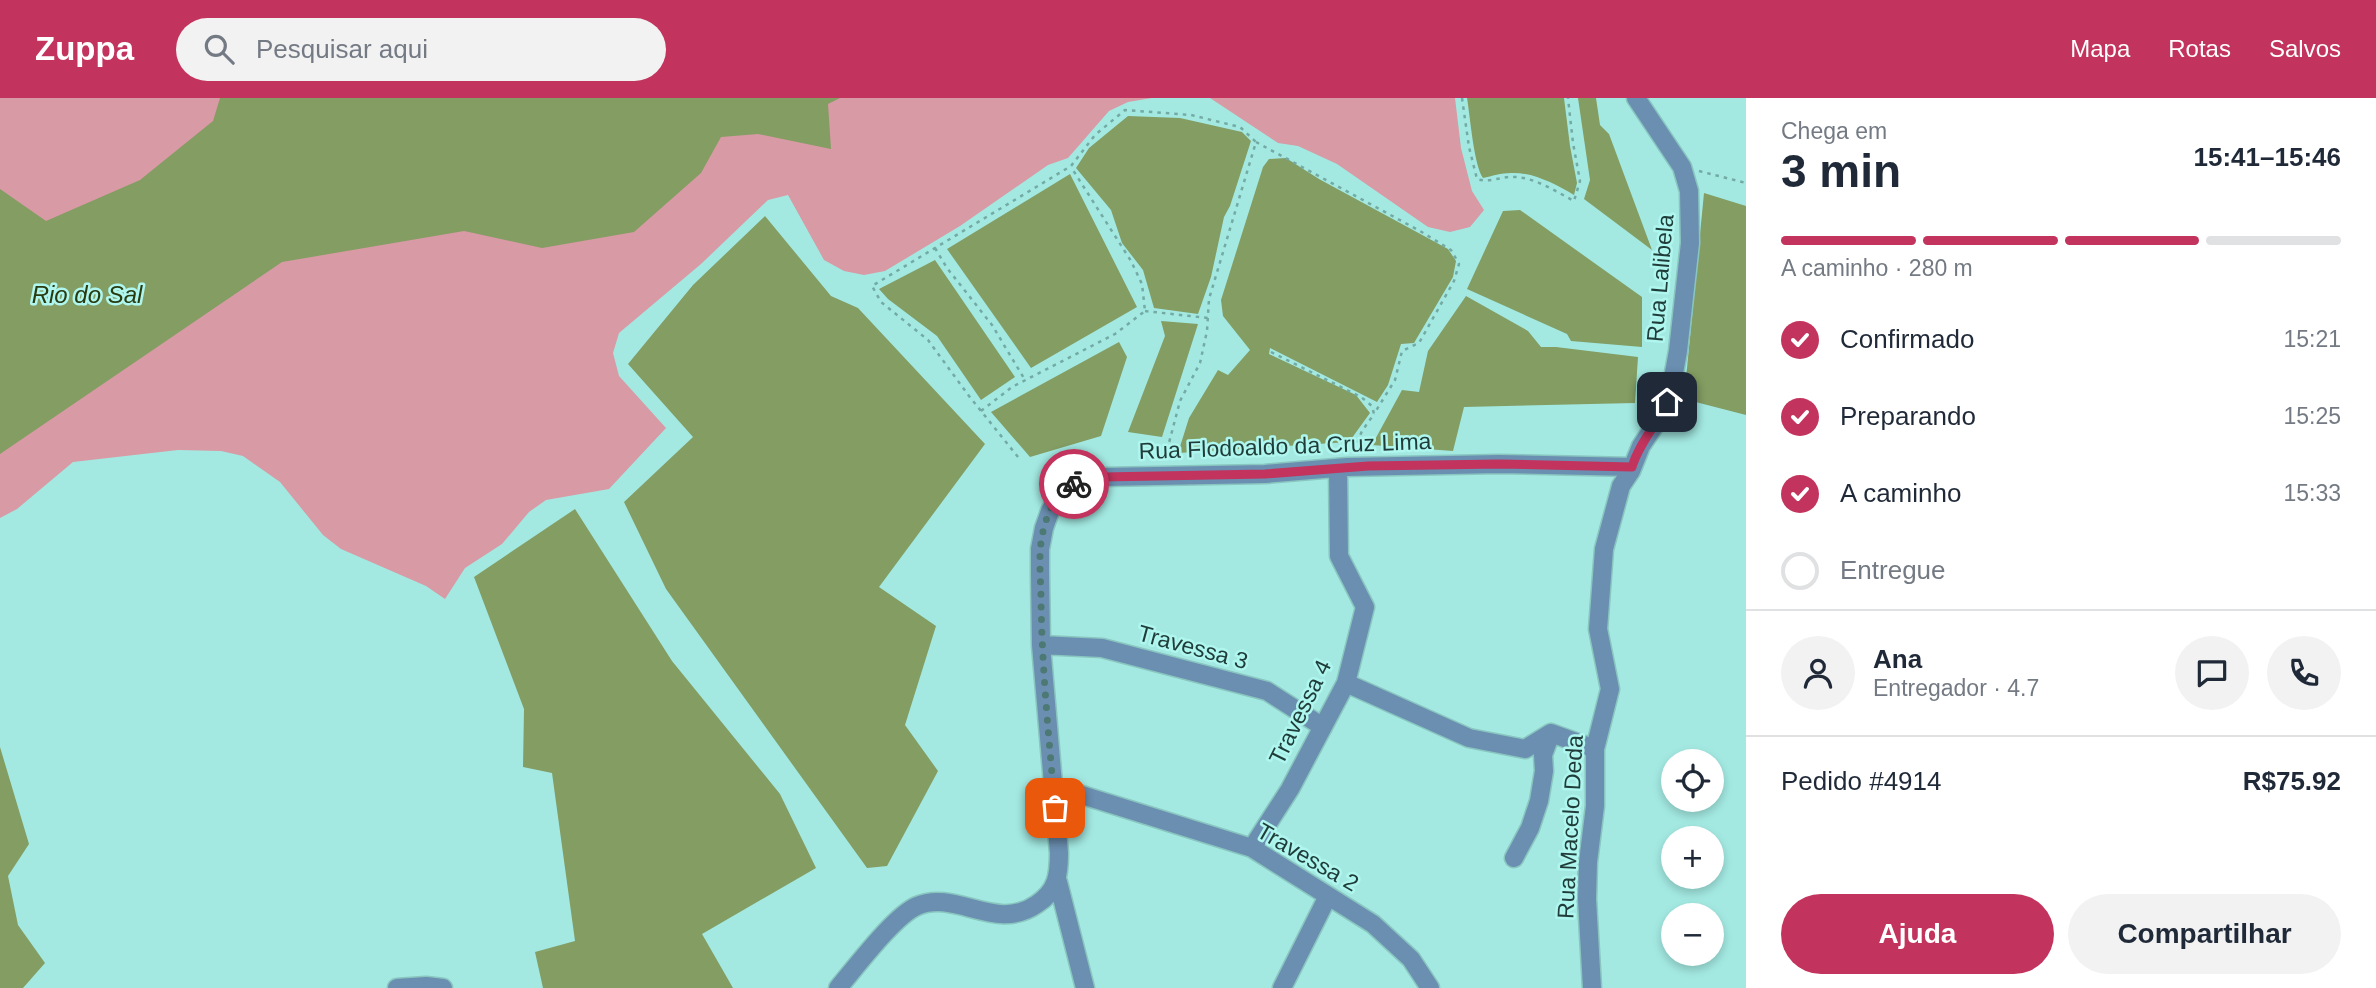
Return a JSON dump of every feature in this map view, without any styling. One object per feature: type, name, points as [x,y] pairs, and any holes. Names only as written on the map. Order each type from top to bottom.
[{"type":"street","name":"Rua Lalibela","points":[[1632,467],[1667,402],[1678,351],[1690,243],[1689,191],[1682,167],[1636,98]]},
{"type":"street","name":"Rua Flodoaldo da Cruz Lima","points":[[1086,988],[1058,882],[1059,853],[1041,645],[1040,549],[1044,528],[1058,495],[1064,488],[1103,477],[1254,474],[1343,467],[1499,464],[1632,467]]},
{"type":"street","name":"Travessa 4","points":[[1252,848],[1290,789],[1346,683],[1365,607],[1339,556],[1343,467]]},
{"type":"street","name":"Rua Macelo Deda","points":[[1592,988],[1587,899],[1588,862],[1595,806],[1595,749],[1610,689],[1598,629],[1604,549],[1621,486],[1632,467]]},
{"type":"street","name":"Travessa 3","points":[[1041,645],[1102,648],[1267,691],[1323,727]]},
{"type":"street","points":[[1346,683],[1469,738],[1525,749],[1551,733]]},
{"type":"street","points":[[1551,733],[1595,749]]},
{"type":"street","points":[[1514,858],[1530,828],[1539,801],[1544,771],[1543,755],[1551,733]]},
{"type":"street","name":"Travessa 2","points":[[1053,786],[1252,848],[1373,924],[1411,958],[1430,988]]},
{"type":"street","points":[[838,988],[894,924],[915,907],[940,903],[997,915],[1017,914],[1040,903],[1058,882]]},
{"type":"street","points":[[1282,988],[1328,896]]},
{"type":"street","points":[[397,988],[443,988]]},
{"type":"path","points":[[1462,98],[1477,179],[1483,181],[1513,176],[1539,183],[1574,201],[1580,181],[1568,98]]},
{"type":"path","points":[[1018,457],[928,340],[881,302],[872,286],[1071,166],[1095,135],[1125,110],[1191,115],[1240,127],[1256,142],[1451,250],[1459,264],[1454,281],[1419,343],[1402,351],[1395,380],[1362,431],[1343,467]]},
{"type":"path","points":[[1160,475],[1180,401],[1200,363],[1212,287],[1256,142]]},
{"type":"path","points":[[1071,166],[1131,261],[1142,284],[1145,311]]},
{"type":"path","points":[[1682,167],[1746,183]]},
{"type":"path","points":[[935,248],[947,268],[992,325],[1026,380]]},
{"type":"path","points":[[981,411],[1012,387],[1115,334],[1145,311],[1208,318]]},
{"type":"path","points":[[1271,352],[1361,397],[1373,406],[1374,414]]},
{"type":"shaded area","points":[[0,98],[1152,98],[1128,102],[1109,111],[1068,158],[1048,165],[960,226],[885,271],[864,275],[844,271],[824,260],[788,195],[768,200],[701,264],[619,333],[613,353],[619,376],[666,428],[609,489],[546,500],[529,512],[502,544],[465,568],[445,599],[426,586],[341,549],[323,535],[280,482],[243,456],[221,451],[178,450],[73,462],[17,509],[0,518]]},
{"type":"shaded area","points":[[1210,98],[1455,98],[1461,148],[1472,191],[1484,210],[1470,227],[1450,232],[1428,227],[1337,164],[1298,146],[1278,143]]},
{"type":"water","name":"Rio do Sal","points":[[220,98],[840,98],[828,104],[831,149],[758,134],[721,137],[701,173],[634,232],[542,248],[464,231],[282,262],[0,454],[0,189],[46,221],[140,180],[213,121]]},
{"type":"water","points":[[1467,98],[1564,98],[1577,183],[1574,195],[1527,174],[1507,173],[1483,178],[1475,152]]},
{"type":"water","points":[[1578,98],[1596,98],[1600,125],[1609,134],[1652,250],[1584,199],[1590,180]]},
{"type":"water","points":[[1128,116],[1180,118],[1242,132],[1251,141],[1224,217],[1211,277],[1198,314],[1154,308],[1143,270],[1122,243],[1111,210],[1076,168],[1089,148]]},
{"type":"water","points":[[1286,158],[1319,179],[1448,249],[1456,261],[1453,277],[1414,343],[1401,344],[1388,385],[1377,402],[1270,348],[1269,354],[1356,395],[1370,413],[1349,442],[1178,453],[1189,418],[1218,370],[1228,375],[1250,350],[1223,316],[1221,300],[1263,167],[1269,159]]},
{"type":"water","points":[[1070,174],[1137,307],[1031,368],[947,249]]},
{"type":"water","points":[[1704,193],[1746,206],[1746,415],[1684,399]]},
{"type":"water","points":[[1520,210],[1642,297],[1642,347],[1571,341],[1567,334],[1467,289],[1503,211]]},
{"type":"water","points":[[765,216],[831,296],[858,308],[985,444],[879,587],[936,626],[905,725],[938,771],[887,866],[867,868],[666,589],[624,502],[693,437],[628,364],[693,285]]},
{"type":"water","points":[[935,260],[1015,377],[981,400],[937,336],[888,299],[879,289]]},
{"type":"water","points":[[1466,296],[1528,331],[1541,347],[1638,357],[1635,403],[1464,407],[1453,451],[1372,445],[1402,390],[1419,392],[1428,351]]},
{"type":"water","points":[[1161,321],[1198,324],[1162,437],[1128,432],[1165,336]]},
{"type":"water","points":[[1119,342],[1127,357],[1101,436],[1030,457],[991,412]]},
{"type":"water","points":[[575,509],[672,661],[780,794],[816,868],[702,934],[733,988],[543,988],[535,952],[575,941],[552,773],[523,767],[524,709],[474,577]]},
{"type":"water","points":[[0,747],[29,844],[8,876],[18,925],[45,963],[23,988],[0,988]]},
{"type":"way so far","points":[[1055,808],[1041,645],[1040,549],[1044,528],[1058,495],[1064,488],[1074,484]]},
{"type":"route","points":[[1074,484],[1103,477],[1265,474],[1368,466],[1499,464],[1632,467],[1667,402]]}]
